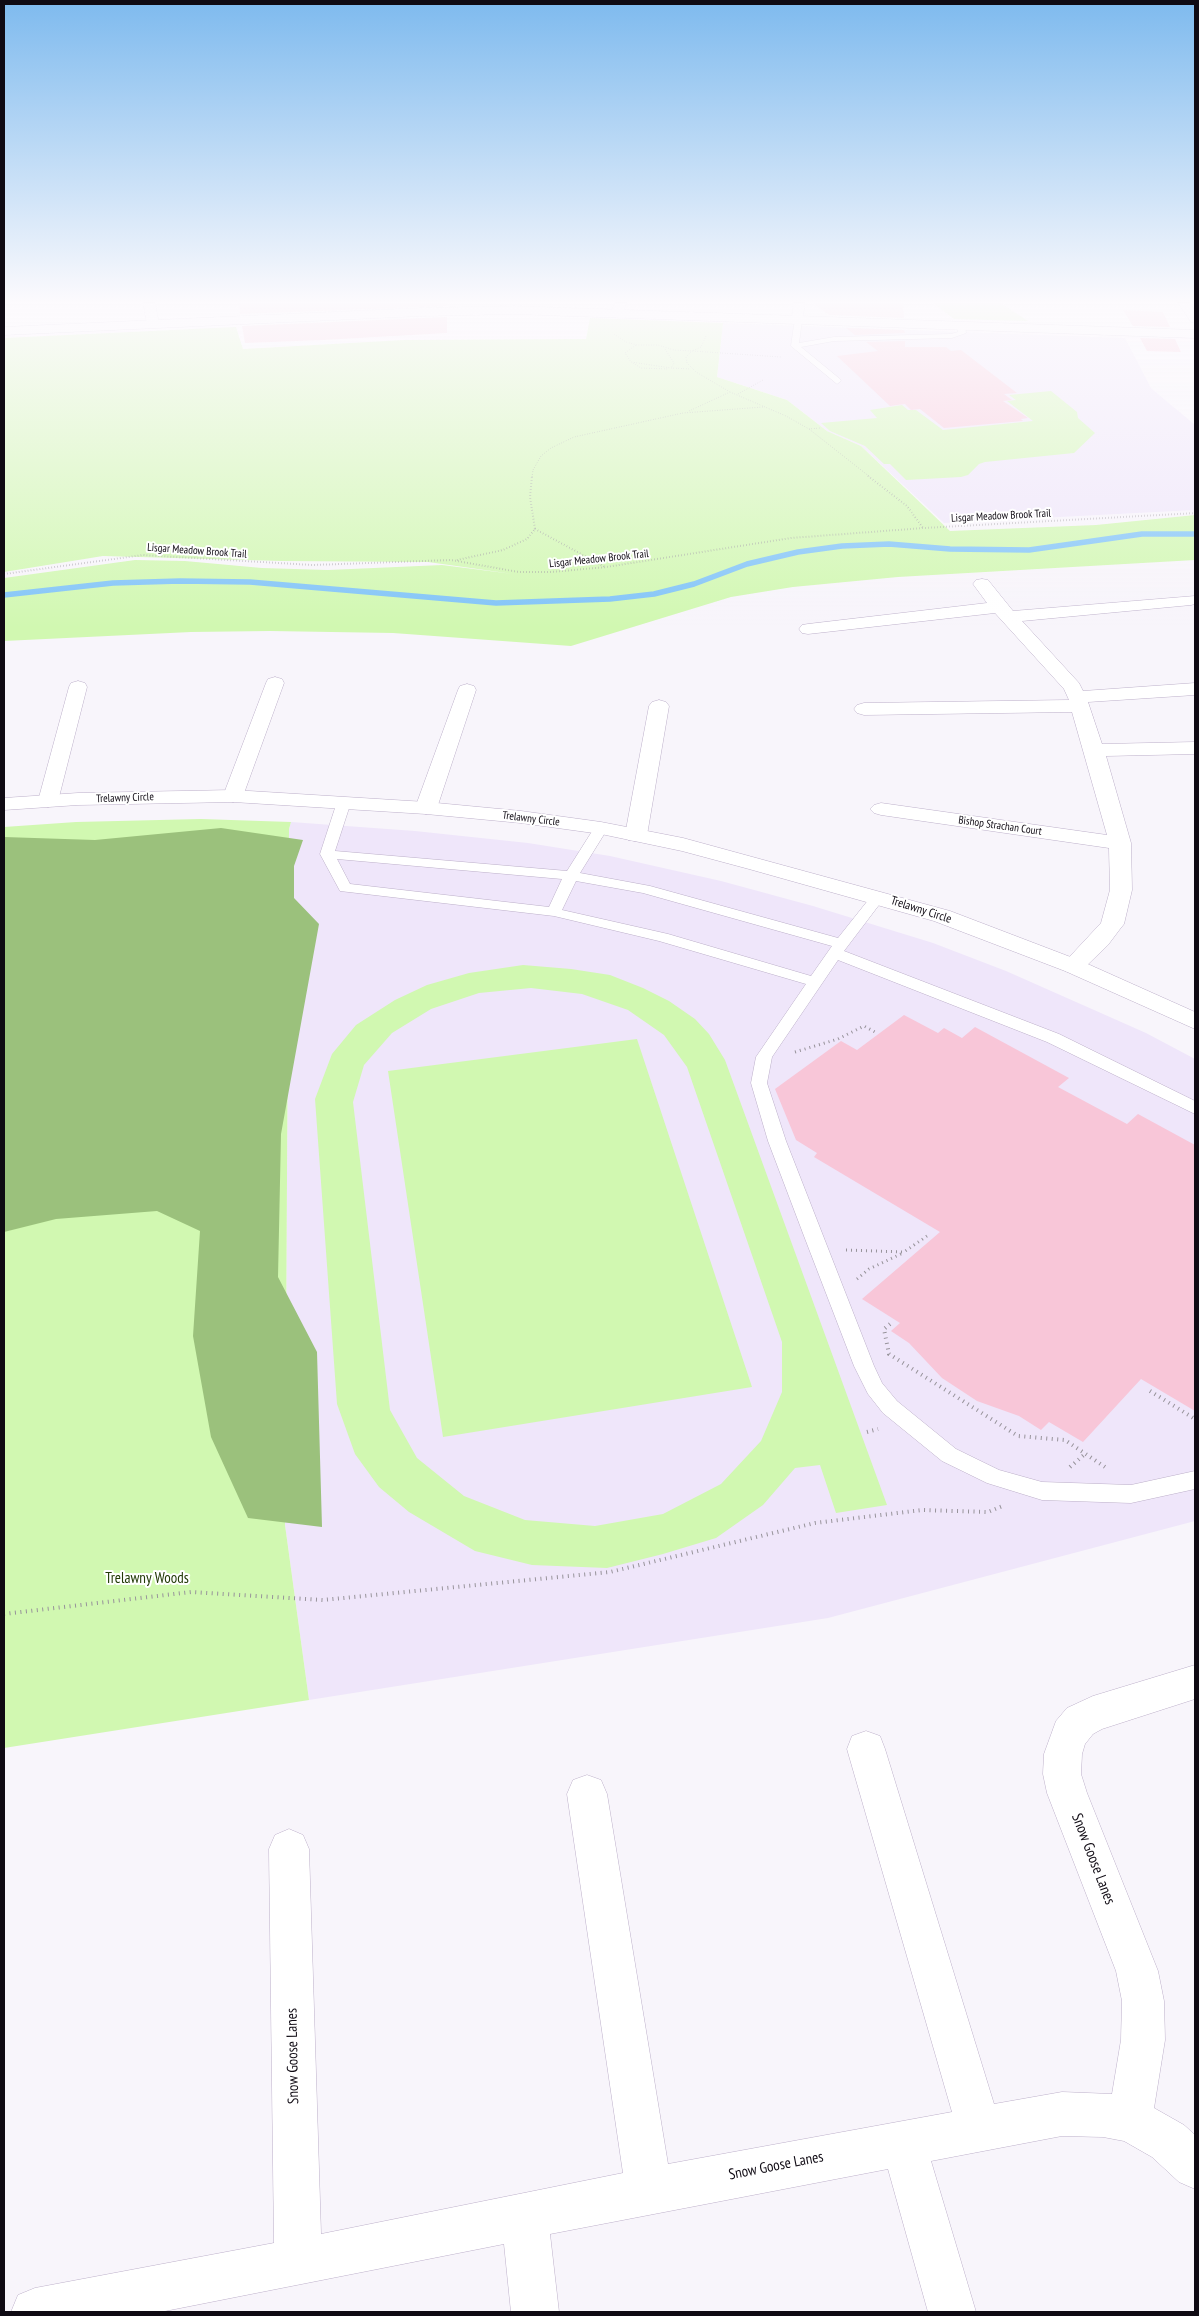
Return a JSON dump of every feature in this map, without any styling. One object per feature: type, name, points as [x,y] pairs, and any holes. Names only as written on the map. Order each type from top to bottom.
[{"type":"street","points":[[982,584],[1004,612],[1072,687],[1094,750],[1120,843],[1121,890],[1112,924],[1100,940],[1073,966]]},
{"type":"street","points":[[808,629],[1004,612],[1191,600]]},
{"type":"street","points":[[233,796],[275,683]]},
{"type":"street","points":[[48,801],[78,687]]},
{"type":"street","points":[[864,709],[1078,702],[1195,688]]},
{"type":"street","points":[[426,808],[467,690]]},
{"type":"street","points":[[636,835],[659,706]]},
{"type":"street","points":[[1094,750],[1195,748]]},
{"type":"street","name":"Trelawny Circle","points":[[4,804],[233,796],[426,808],[521,817],[601,828],[729,856],[878,897],[975,928],[1073,966],[1195,1021]]},
{"type":"street","name":"Bishop Strachan Court","points":[[881,808],[1120,843]]},
{"type":"street","name":"Snow Goose Lanes","points":[[1130,2119],[1143,2040],[1144,2001],[1136,1971],[1067,1793],[1062,1774],[1063,1754],[1069,1734],[1080,1721],[1093,1714],[1195,1682]]},
{"type":"street","points":[[866,1749],[980,2128]]},
{"type":"street","points":[[587,1794],[649,2191]]},
{"type":"street","name":"Snow Goose Lanes","points":[[289,1849],[298,2262]]},
{"type":"street","name":"Snow Goose Lanes","points":[[35,2312],[121,2304],[298,2262],[524,2216],[903,2142],[1062,2114],[1103,2115],[1130,2119],[1168,2141],[1195,2166]]},
{"type":"street","points":[[903,2142],[952,2312]]},
{"type":"street","points":[[524,2216],[535,2312]]},
{"type":"lane","points":[[344,802],[326,854],[346,888],[554,912],[663,937],[815,982]]},
{"type":"lane","points":[[554,912],[571,876],[601,828]]},
{"type":"lane","points":[[326,854],[571,876],[646,889],[838,948],[1053,1038],[1195,1108]]},
{"type":"lane","points":[[878,897],[838,948],[764,1058],[758,1083],[776,1141],[864,1366],[875,1388],[890,1407],[949,1455],[994,1477],[1042,1491],[1131,1494],[1195,1480]]},
{"type":"path","points":[[451,560],[503,550],[527,539],[535,529],[530,497],[533,470],[541,456],[551,448],[574,437],[689,411]]},
{"type":"path","points":[[683,413],[709,411]]},
{"type":"path","points":[[773,411],[809,429],[907,506],[924,528]]},
{"type":"path","points":[[809,429],[820,428]]},
{"type":"path","name":"Lisgar Meadow Brook Trail","points":[[4,574],[143,555],[313,565],[451,560],[519,572],[606,567],[791,538],[924,528],[1195,513]]},
{"type":"path","points":[[535,529],[606,567]]},
{"type":"path","points":[[762,1066],[791,1053],[838,1040],[864,1026],[875,1032]]},
{"type":"path","points":[[836,1296],[870,1270],[904,1252],[927,1236]]},
{"type":"path","points":[[816,1245],[851,1251],[904,1252]]},
{"type":"path","points":[[890,1324],[884,1329],[889,1354],[1018,1436],[1065,1440],[1140,1492]]},
{"type":"path","points":[[1150,1391],[1195,1419]]},
{"type":"path","points":[[4,1614],[191,1592],[323,1600],[610,1572],[816,1523],[922,1510],[988,1512],[1042,1491]]},
{"type":"shaded area","points":[[801,411],[1178,411],[1195,425],[1195,510],[944,523],[861,446],[827,431]]},
{"type":"shaded area","points":[[291,822],[415,831],[528,843],[610,856],[721,881],[813,906],[933,943],[1006,971],[1146,1033],[1195,1059],[1195,1521],[828,1618],[309,1700],[285,1525],[289,829]]},
{"type":"green space","points":[[4,411],[801,411],[827,431],[861,446],[950,531],[1096,525],[1195,515],[1195,560],[898,577],[793,587],[731,597],[571,646],[393,633],[270,631],[191,632],[4,641],[4,578],[135,560],[185,561],[262,568],[328,570],[442,565],[513,574],[428,562],[281,561],[103,556],[4,572]]},
{"type":"green space","points":[[871,411],[917,411],[943,430],[1033,421],[1020,411],[1076,411],[1078,418],[1095,433],[1074,453],[985,462],[979,464],[968,475],[961,477],[906,480],[890,464],[884,464],[865,446],[830,431],[821,423],[877,418]]},
{"type":"green space","name":"Trelawny Woods","points":[[201,819],[291,822],[289,829],[285,1525],[309,1700],[4,1748],[4,827],[76,822]]},
{"type":"green space","points":[[221,828],[303,840],[294,866],[294,898],[319,924],[281,1134],[278,1277],[317,1352],[322,1527],[248,1518],[211,1437],[193,1336],[200,1231],[157,1211],[56,1219],[4,1232],[4,837],[95,840]]},
{"type":"green space","points":[[523,965],[571,969],[610,975],[669,1001],[695,1019],[709,1034],[725,1060],[887,1505],[836,1513],[820,1465],[795,1468],[763,1505],[716,1538],[607,1568],[532,1565],[475,1551],[409,1512],[379,1487],[355,1454],[337,1404],[315,1099],[332,1054],[356,1025],[395,1000],[427,985],[469,973]],"holes":[[[531,988],[582,994],[628,1010],[664,1035],[687,1067],[782,1342],[782,1392],[761,1441],[721,1484],[663,1514],[595,1526],[525,1520],[464,1496],[417,1458],[390,1410],[353,1102],[364,1065],[392,1033],[431,1009],[479,993]]]},
{"type":"green space","points":[[637,1039],[752,1387],[443,1437],[388,1071]]},
{"type":"building","points":[[923,411],[1018,411],[1028,418],[1021,419],[1023,421],[944,428]]},
{"type":"building","points":[[904,1015],[938,1033],[944,1028],[962,1038],[975,1027],[1069,1078],[1058,1087],[1127,1124],[1138,1114],[1195,1145],[1195,1411],[1141,1379],[1083,1442],[1049,1422],[1041,1430],[1019,1416],[977,1401],[942,1378],[909,1343],[891,1331],[900,1323],[862,1299],[940,1232],[814,1157],[817,1153],[796,1140],[775,1089],[841,1041],[857,1050]]},
{"type":"waterway","points":[[4,595],[113,583],[180,581],[250,582],[496,603],[610,599],[654,594],[694,584],[747,564],[798,552],[842,546],[889,544],[950,549],[1029,550],[1142,534],[1195,534]]}]
